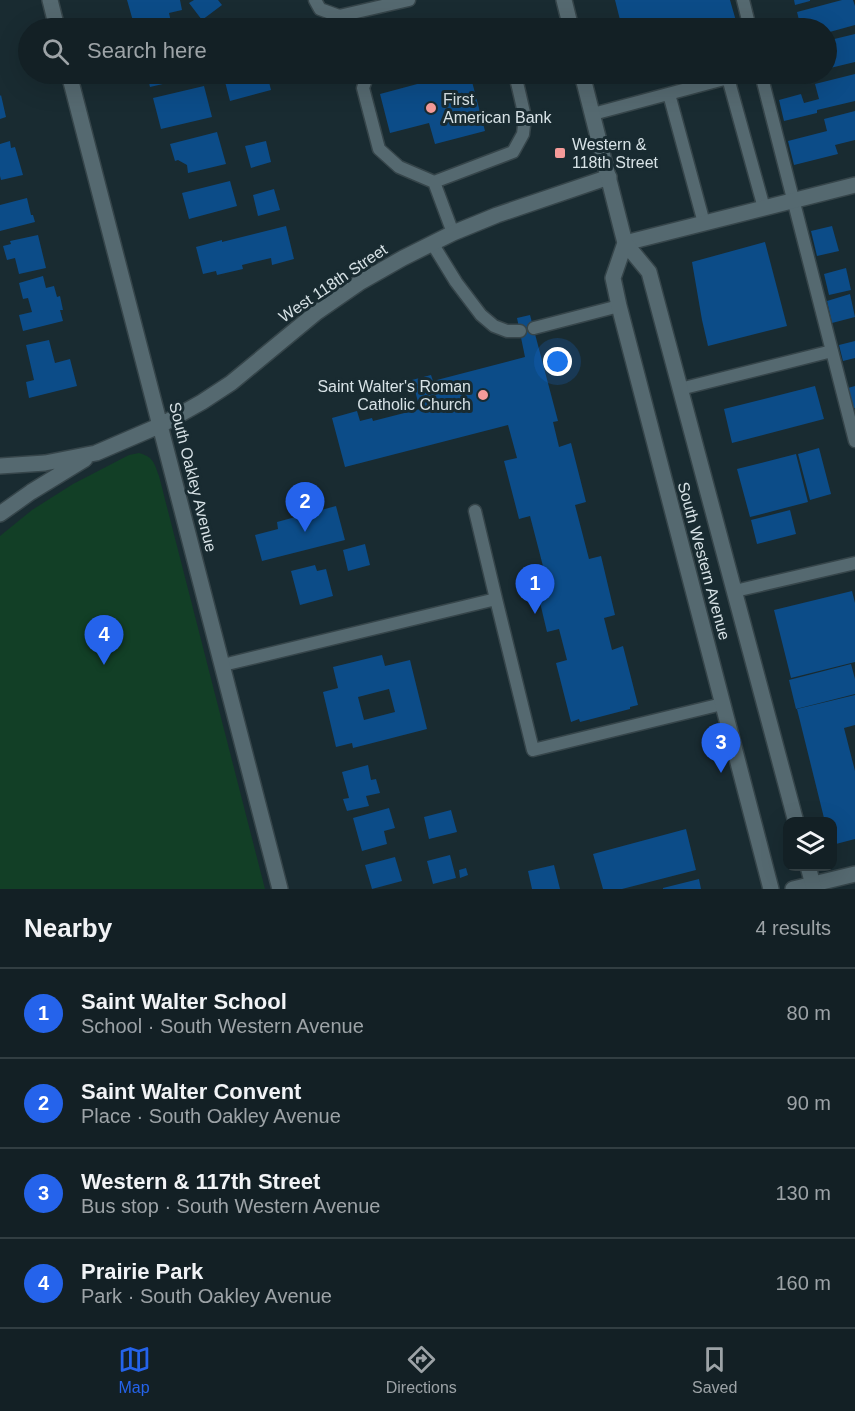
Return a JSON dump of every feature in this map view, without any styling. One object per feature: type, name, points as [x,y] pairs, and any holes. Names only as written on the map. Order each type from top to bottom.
[{"type":"street","points":[[50,0],[54,18]]},
{"type":"street","points":[[564,0],[568,18]]},
{"type":"street","name":"South Oakley Avenue","points":[[72,84],[280,889]]},
{"type":"street","name":"South Western Avenue","points":[[585,84],[625,243],[649,272],[795,817]]},
{"type":"street","name":"West 118th Street","points":[[0,514],[31,492],[96,453],[161,425],[202,402],[231,382],[317,312],[403,258],[453,233],[497,215],[609,177]]},
{"type":"street","points":[[625,243],[855,185]]},
{"type":"street","name":"South Western Avenue","points":[[625,243],[613,278],[619,306],[771,889]]},
{"type":"street","name":"West 118th Street","points":[[0,466],[45,463],[96,453]]},
{"type":"street","points":[[809,871],[814,886]]},
{"type":"street","points":[[793,889],[814,886],[855,874]]},
{"type":"lane","points":[[315,0],[320,9],[339,16],[410,0]]},
{"type":"lane","points":[[742,0],[747,18]]},
{"type":"lane","points":[[364,84],[363,88],[379,148],[399,167],[435,182],[513,152],[523,134],[525,117],[517,84]]},
{"type":"lane","points":[[593,114],[706,84]]},
{"type":"lane","points":[[730,84],[764,208]]},
{"type":"lane","points":[[764,84],[855,441]]},
{"type":"lane","points":[[669,94],[704,223]]},
{"type":"lane","points":[[435,182],[453,233]]},
{"type":"lane","points":[[432,243],[456,282],[481,315],[494,326],[507,331],[520,331]]},
{"type":"lane","points":[[534,328],[619,306]]},
{"type":"lane","points":[[680,389],[832,351]]},
{"type":"lane","points":[[475,511],[533,750],[722,704]]},
{"type":"lane","points":[[735,591],[855,563]]},
{"type":"lane","points":[[223,665],[496,599]]},
{"type":"green space","points":[[139,453],[152,461],[159,476],[265,889],[0,889],[0,536],[32,510],[73,484],[129,455]]},
{"type":"building","points":[[127,0],[180,0],[182,10],[169,13],[170,18],[132,18]]},
{"type":"building","points":[[194,0],[218,0],[222,5],[205,18],[200,18],[189,3]]},
{"type":"building","points":[[615,0],[730,0],[735,18],[620,18]]},
{"type":"building","points":[[794,0],[810,0],[810,1],[795,5]]},
{"type":"building","points":[[842,0],[853,0],[855,25],[837,30],[837,18],[798,18],[797,12]]},
{"type":"building","points":[[855,34],[855,62],[837,66],[837,38]]},
{"type":"building","points":[[855,74],[855,101],[784,121],[779,100],[801,94],[804,103],[819,99],[815,84],[837,84],[837,78]]},
{"type":"building","points":[[226,84],[270,84],[271,90],[230,101]]},
{"type":"building","name":"First American Bank","points":[[417,84],[473,84],[485,131],[435,144],[429,123],[390,133],[380,94]]},
{"type":"building","points":[[204,86],[212,117],[161,129],[153,98]]},
{"type":"building","points":[[0,96],[6,117],[0,119]]},
{"type":"building","points":[[855,111],[855,140],[835,145],[838,154],[794,165],[788,141],[827,131],[824,119]]},
{"type":"building","points":[[217,132],[226,164],[188,173],[187,165],[178,160],[175,161],[170,144]]},
{"type":"building","points":[[10,141],[11,148],[15,147],[23,175],[1,180],[0,144]]},
{"type":"building","points":[[266,141],[271,162],[251,168],[245,146]]},
{"type":"building","points":[[230,181],[237,206],[189,219],[182,193]]},
{"type":"building","points":[[274,189],[280,210],[258,216],[253,195]]},
{"type":"building","points":[[27,198],[35,222],[0,231],[0,205]]},
{"type":"building","points":[[286,226],[294,259],[272,265],[271,258],[242,265],[243,269],[217,275],[216,271],[203,274],[196,247]]},
{"type":"building","points":[[832,226],[839,251],[817,256],[811,231]]},
{"type":"building","points":[[38,235],[46,268],[19,274],[15,258],[7,260],[3,246],[11,244],[10,241]]},
{"type":"building","points":[[765,242],[787,326],[708,346],[692,262]]},
{"type":"building","points":[[846,268],[851,290],[829,295],[824,274]]},
{"type":"building","points":[[43,276],[46,288],[54,286],[57,297],[60,296],[63,321],[23,331],[19,315],[32,312],[28,298],[23,299],[19,283]]},
{"type":"building","points":[[850,294],[855,317],[832,323],[827,301]]},
{"type":"building","points":[[530,315],[558,421],[553,422],[559,447],[571,443],[586,502],[575,505],[589,559],[601,556],[615,615],[604,618],[612,650],[623,646],[638,705],[580,722],[579,719],[571,722],[556,663],[567,660],[559,629],[547,632],[533,573],[544,570],[530,516],[519,519],[504,461],[517,458],[508,425],[345,467],[332,418],[357,411],[360,421],[372,418],[373,421],[420,409],[412,380],[431,375],[433,381],[525,357],[517,318]]},
{"type":"building","points":[[49,340],[55,363],[70,359],[77,386],[29,398],[26,382],[34,380],[26,345]]},
{"type":"building","points":[[855,341],[855,358],[843,361],[839,345]]},
{"type":"building","points":[[815,386],[824,419],[732,443],[724,409]]},
{"type":"building","points":[[855,386],[855,408],[853,408],[848,388]]},
{"type":"building","points":[[819,448],[831,494],[810,500],[798,454]]},
{"type":"building","points":[[796,454],[808,502],[750,517],[737,469]]},
{"type":"building","points":[[336,506],[345,540],[262,561],[255,535],[278,529],[277,522]]},
{"type":"building","points":[[790,510],[796,534],[757,544],[751,520]]},
{"type":"building","points":[[365,544],[370,565],[348,571],[343,550]]},
{"type":"building","points":[[315,565],[317,571],[326,569],[333,596],[300,605],[291,571]]},
{"type":"building","points":[[852,591],[855,603],[855,662],[791,678],[774,610]]},
{"type":"building","points":[[382,655],[385,666],[410,660],[427,729],[353,748],[352,743],[336,747],[323,692],[338,688],[333,667]],"holes":[[[389,689],[395,712],[364,720],[358,697]]]},
{"type":"building","points":[[851,664],[855,679],[855,694],[796,709],[789,680]]},
{"type":"building","points":[[855,695],[855,725],[844,728],[855,771],[855,839],[837,844],[837,817],[824,817],[797,709]]},
{"type":"building","points":[[368,765],[371,780],[376,779],[380,793],[366,796],[369,806],[347,811],[343,799],[349,798],[342,772]]},
{"type":"building","points":[[389,808],[395,828],[384,831],[387,844],[362,851],[353,818]]},
{"type":"building","points":[[451,810],[457,832],[429,839],[424,817]]},
{"type":"building","points":[[686,829],[696,870],[622,889],[603,889],[593,854]]},
{"type":"building","points":[[450,855],[456,878],[433,884],[427,861]]},
{"type":"building","points":[[395,857],[402,881],[372,889],[365,865]]},
{"type":"building","points":[[554,865],[560,889],[532,889],[528,871]]},
{"type":"building","points":[[466,868],[468,875],[460,878],[459,870]]},
{"type":"building","points":[[699,879],[701,889],[663,889],[663,888]]},
{"type":"place","name":"First American Bank","points":[[431,108]]},
{"type":"place","name":"Western & 118th Street","points":[[560,153]]},
{"type":"place","name":"Saint Walter's Roman Catholic Church","points":[[483,395]]},
{"type":"place","name":"Saint Walter Convent","points":[[305,532]]},
{"type":"place","name":"Saint Walter School","points":[[535,614]]},
{"type":"place","name":"Prairie Park","points":[[104,665]]},
{"type":"place","name":"Western & 117th Street","points":[[721,773]]}]
